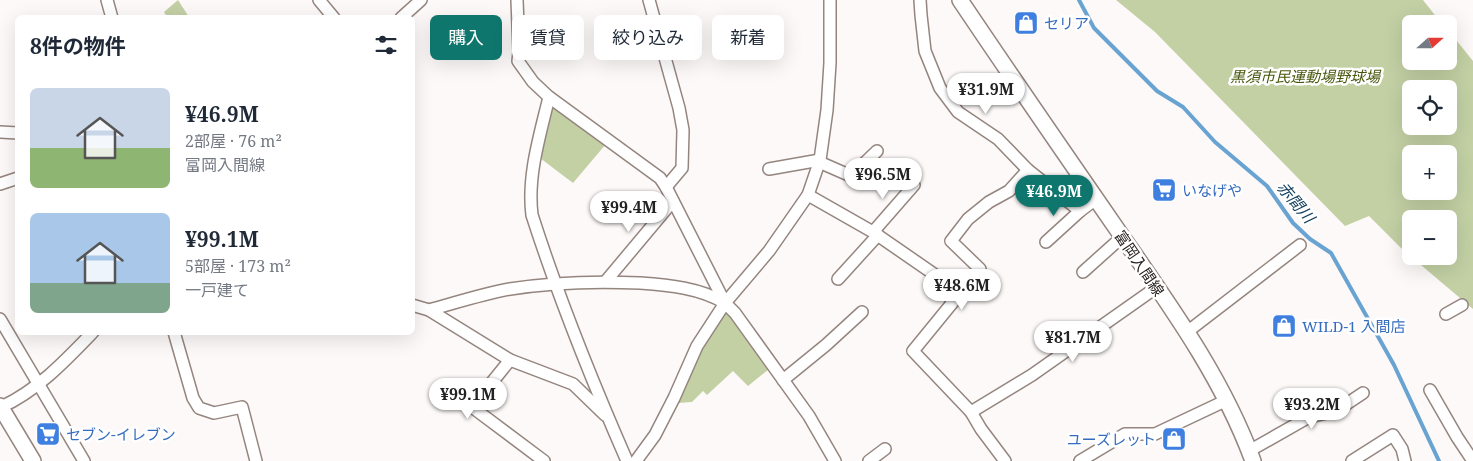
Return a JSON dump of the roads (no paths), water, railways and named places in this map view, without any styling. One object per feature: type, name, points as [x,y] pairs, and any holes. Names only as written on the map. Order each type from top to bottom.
[{"type":"main road","name":"富岡入間線","points":[[960,0],[1187,332],[1226,400],[1251,456]]},
{"type":"main road","points":[[2,411],[34,461]]},
{"type":"street","points":[[107,0],[111,15]]},
{"type":"street","points":[[319,0],[332,15]]},
{"type":"street","points":[[404,15],[421,0]]},
{"type":"street","points":[[517,0],[518,61],[533,82],[549,98],[660,178],[725,303]]},
{"type":"street","points":[[648,0],[677,99],[684,130],[682,168],[666,187]]},
{"type":"street","points":[[636,461],[655,435],[697,346],[725,303],[769,251],[808,195],[819,161],[829,84],[830,0]]},
{"type":"street","points":[[920,0],[925,51],[940,88],[958,112],[998,139],[1028,170],[1080,211]]},
{"type":"street","points":[[549,98],[532,174],[530,204],[534,222],[556,283],[608,418],[627,461]]},
{"type":"street","points":[[0,132],[15,133]]},
{"type":"street","points":[[769,169],[819,161],[851,176],[877,151]]},
{"type":"street","points":[[1006,461],[981,429],[971,412],[913,351],[980,269],[951,241],[968,219],[989,202],[1009,191],[1028,170]]},
{"type":"street","points":[[0,184],[15,179]]},
{"type":"street","points":[[838,278],[914,185]]},
{"type":"street","points":[[808,195],[875,234],[941,279],[950,294],[952,302]]},
{"type":"street","points":[[1046,242],[1096,199]]},
{"type":"street","points":[[606,281],[673,201]]},
{"type":"street","points":[[1083,272],[1122,237]]},
{"type":"street","points":[[1187,332],[1300,245]]},
{"type":"street","points":[[428,310],[510,289],[556,283],[606,281],[654,284],[710,294],[725,303],[735,313],[809,416],[835,461]]},
{"type":"street","points":[[971,412],[1032,375],[1158,287]]},
{"type":"street","points":[[1446,314],[1462,305]]},
{"type":"street","points":[[415,306],[428,310],[510,360],[574,384],[608,418]]},
{"type":"street","points":[[783,380],[826,345],[862,312]]},
{"type":"street","points":[[0,319],[84,461]]},
{"type":"street","points":[[2,411],[74,353],[90,335]]},
{"type":"street","points":[[175,335],[196,403],[200,408],[214,413],[242,407],[256,461]]},
{"type":"street","points":[[510,360],[472,407],[544,461]]},
{"type":"street","points":[[1430,390],[1473,461]]},
{"type":"street","points":[[1251,456],[1309,417],[1336,411],[1364,393]]},
{"type":"street","points":[[1080,461],[1125,434],[1155,434],[1226,400]]},
{"type":"street","points":[[1352,461],[1392,436],[1402,449],[1405,461]]},
{"type":"street","points":[[869,461],[885,449]]},
{"type":"waterway","name":"赤間川","points":[[1079,0],[1094,28],[1157,91],[1183,107],[1215,142],[1267,186],[1293,223],[1310,239],[1331,253],[1394,365],[1439,461]]},
{"type":"place","name":"セリア","points":[[1026,23]]},
{"type":"place","name":"いなげや","points":[[1164,190]]},
{"type":"place","name":"WILD-1 入間店","points":[[1284,326]]},
{"type":"place","name":"セブン-イレブン","points":[[48,434]]},
{"type":"place","name":"ユーズレット","points":[[1174,439]]},
{"type":"park label","name":"黒須市民運動場野球場","points":[[1305,76]]}]
